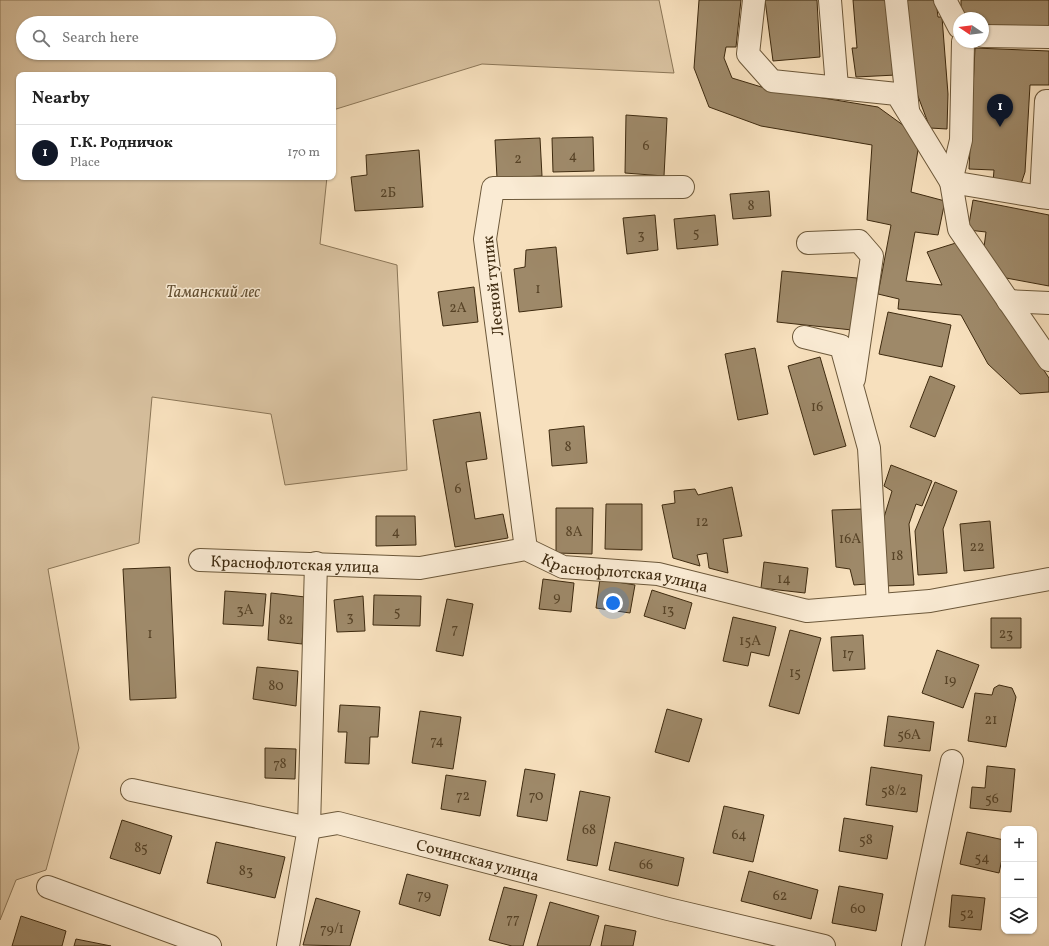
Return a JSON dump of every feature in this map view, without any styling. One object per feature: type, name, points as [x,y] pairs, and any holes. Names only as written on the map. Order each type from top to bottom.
[{"type":"street","points":[[754,0],[748,54],[772,81],[897,94],[951,182],[959,230],[1049,360]]},
{"type":"street","points":[[830,0],[837,87]]},
{"type":"street","points":[[896,0],[908,112]]},
{"type":"street","points":[[945,0],[953,15]]},
{"type":"street","points":[[989,36],[1049,38]]},
{"type":"street","points":[[951,182],[961,140],[963,48]]},
{"type":"street","points":[[951,182],[1045,198],[1046,101],[1049,101]]},
{"type":"street","name":"Лесной тупик","points":[[526,549],[485,239],[493,188],[683,187]]},
{"type":"street","points":[[808,243],[859,241],[872,256],[853,388]]},
{"type":"street","points":[[1008,301],[1049,303]]},
{"type":"street","points":[[804,337],[841,346],[853,388],[869,448],[878,605]]},
{"type":"street","name":"Краснофлотская улица","points":[[200,560],[316,563],[420,568],[526,549],[562,567],[658,574],[808,611],[930,601],[1049,579]]},
{"type":"street","points":[[288,946],[309,828],[316,563]]},
{"type":"street","points":[[913,946],[952,761]]},
{"type":"street","name":"Сочинская улица","points":[[132,790],[309,828],[338,823],[668,909],[824,946]]},
{"type":"street","points":[[48,887],[210,946]]},
{"type":"green space","name":"Таманский лес","points":[[0,0],[659,0],[674,73],[482,64],[336,109],[336,72],[16,72],[16,180],[327,180],[320,244],[397,265],[407,470],[285,485],[271,414],[152,397],[139,543],[48,569],[79,748],[46,870],[16,880],[0,920]]},
{"type":"building","points":[[699,0],[741,0],[736,47],[726,47],[724,58],[732,78],[768,89],[878,107],[907,128],[918,150],[911,192],[945,201],[938,235],[915,232],[906,281],[942,285],[927,252],[959,242],[1049,378],[1049,392],[1020,394],[988,364],[961,315],[898,309],[899,299],[878,294],[891,225],[867,220],[872,145],[761,126],[709,107],[694,68]]},
{"type":"building","points":[[765,0],[817,0],[820,57],[773,61]]},
{"type":"building","points":[[853,0],[887,0],[896,75],[856,77],[852,48],[857,48]]},
{"type":"building","points":[[907,0],[936,0],[938,17],[942,17],[948,94],[947,129],[930,128],[916,91]]},
{"type":"building","points":[[961,0],[1049,0],[1049,26],[989,25],[989,12],[961,12]]},
{"type":"building","points":[[975,48],[1049,51],[1049,85],[1030,85],[1025,172],[1021,184],[993,182],[994,170],[969,169]]},
{"type":"building","points":[[626,115],[667,118],[664,176],[625,173]]},
{"type":"building","points":[[593,137],[594,171],[553,172],[552,138]]},
{"type":"building","points":[[540,138],[542,176],[497,178],[495,140]]},
{"type":"building","points":[[419,150],[423,207],[355,211],[351,177],[367,175],[366,155]]},
{"type":"building","points":[[769,191],[771,216],[733,219],[730,194]]},
{"type":"building","points":[[973,200],[1049,215],[1049,286],[1006,278],[984,247],[986,232],[968,230]]},
{"type":"building","points":[[655,215],[658,250],[627,254],[623,218]]},
{"type":"building","points":[[715,215],[718,245],[677,249],[674,219]]},
{"type":"building","points":[[556,247],[562,307],[519,312],[514,269],[525,267],[526,250]]},
{"type":"building","points":[[782,271],[857,278],[852,330],[777,322]]},
{"type":"building","points":[[474,287],[478,322],[443,326],[438,292]]},
{"type":"building","points":[[888,312],[951,325],[942,367],[879,354]]},
{"type":"building","points":[[755,348],[768,414],[738,420],[725,354]]},
{"type":"building","points":[[820,357],[846,446],[814,455],[788,366]]},
{"type":"building","points":[[930,376],[955,386],[935,437],[910,427]]},
{"type":"building","points":[[480,412],[487,459],[466,462],[475,519],[503,514],[508,538],[455,547],[433,420]]},
{"type":"building","points":[[584,426],[587,463],[552,466],[549,430]]},
{"type":"building","points":[[891,465],[932,481],[922,506],[916,504],[909,524],[914,585],[884,586],[882,524],[892,491],[884,486]]},
{"type":"building","points":[[935,482],[957,491],[943,529],[947,573],[918,575],[915,531]]},
{"type":"building","points":[[732,487],[742,536],[723,539],[728,573],[709,568],[707,553],[697,555],[700,566],[673,558],[662,505],[675,503],[674,491],[695,489],[698,495]]},
{"type":"building","points":[[606,504],[642,504],[642,550],[605,549]]},
{"type":"building","points":[[556,508],[593,508],[592,554],[556,553]]},
{"type":"building","points":[[863,509],[867,584],[854,585],[850,569],[836,567],[832,510]]},
{"type":"building","points":[[376,516],[415,516],[416,545],[376,546]]},
{"type":"building","points":[[990,521],[994,568],[964,571],[960,524]]},
{"type":"building","points":[[764,562],[808,568],[805,593],[761,588]]},
{"type":"building","points":[[170,567],[176,698],[130,700],[123,569]]},
{"type":"building","points":[[543,579],[574,583],[571,612],[539,609]]},
{"type":"building","points":[[600,579],[635,585],[630,613],[596,608]]},
{"type":"building","points":[[652,590],[692,603],[685,629],[644,616]]},
{"type":"building","points":[[225,591],[266,594],[263,626],[223,624]]},
{"type":"building","points":[[271,593],[305,597],[302,644],[268,640]]},
{"type":"building","points":[[374,595],[421,596],[420,626],[373,625]]},
{"type":"building","points":[[363,596],[365,631],[337,632],[334,600]]},
{"type":"building","points":[[447,599],[473,604],[463,656],[436,651]]},
{"type":"building","points":[[733,617],[776,627],[769,656],[751,652],[748,666],[723,661]]},
{"type":"building","points":[[991,618],[1021,618],[1021,648],[991,648]]},
{"type":"building","points":[[790,630],[821,638],[799,714],[769,706]]},
{"type":"building","points":[[863,635],[865,669],[833,671],[831,637]]},
{"type":"building","points":[[937,650],[979,665],[963,708],[922,693]]},
{"type":"building","points":[[257,667],[298,671],[296,706],[253,699]]},
{"type":"building","points":[[999,685],[1012,688],[1016,697],[1006,747],[968,741],[975,693],[992,695],[994,688]]},
{"type":"building","points":[[340,705],[380,707],[378,737],[370,737],[369,764],[345,763],[347,732],[338,732]]},
{"type":"building","points":[[667,709],[702,719],[689,762],[655,752]]},
{"type":"building","points":[[420,711],[461,717],[453,769],[412,763]]},
{"type":"building","points":[[888,716],[934,722],[930,751],[884,746]]},
{"type":"building","points":[[265,748],[296,749],[295,779],[265,778]]},
{"type":"building","points":[[987,766],[1015,769],[1011,812],[970,808],[972,787],[985,788]]},
{"type":"building","points":[[871,767],[922,775],[917,812],[866,805]]},
{"type":"building","points":[[525,769],[555,774],[547,821],[517,816]]},
{"type":"building","points":[[446,775],[486,781],[480,816],[441,809]]},
{"type":"building","points":[[580,791],[610,797],[597,866],[567,860]]},
{"type":"building","points":[[724,806],[764,815],[753,862],[713,853]]},
{"type":"building","points":[[844,818],[893,826],[887,859],[839,851]]},
{"type":"building","points":[[122,820],[172,836],[160,874],[110,858]]},
{"type":"building","points":[[967,832],[1001,839],[1001,864],[999,873],[960,864]]},
{"type":"building","points":[[216,842],[285,857],[275,898],[207,883]]},
{"type":"building","points":[[615,842],[684,858],[678,886],[609,870]]},
{"type":"building","points":[[749,871],[818,890],[811,919],[741,901]]},
{"type":"building","points":[[407,874],[448,885],[440,916],[399,904]]},
{"type":"building","points":[[839,886],[883,894],[876,931],[832,923]]},
{"type":"building","points":[[504,887],[537,895],[523,946],[512,946],[489,940]]},
{"type":"building","points":[[952,895],[985,898],[981,930],[949,927]]},
{"type":"building","points":[[316,898],[360,911],[350,946],[303,945]]},
{"type":"building","points":[[550,902],[599,916],[590,946],[537,946]]},
{"type":"building","points":[[21,916],[66,931],[62,946],[12,946]]},
{"type":"building","points":[[605,925],[636,931],[633,946],[601,946]]},
{"type":"building","points":[[76,939],[111,946],[74,946]]},
{"type":"place","name":"Г.К. Родничок","points":[[1000,127]]}]
